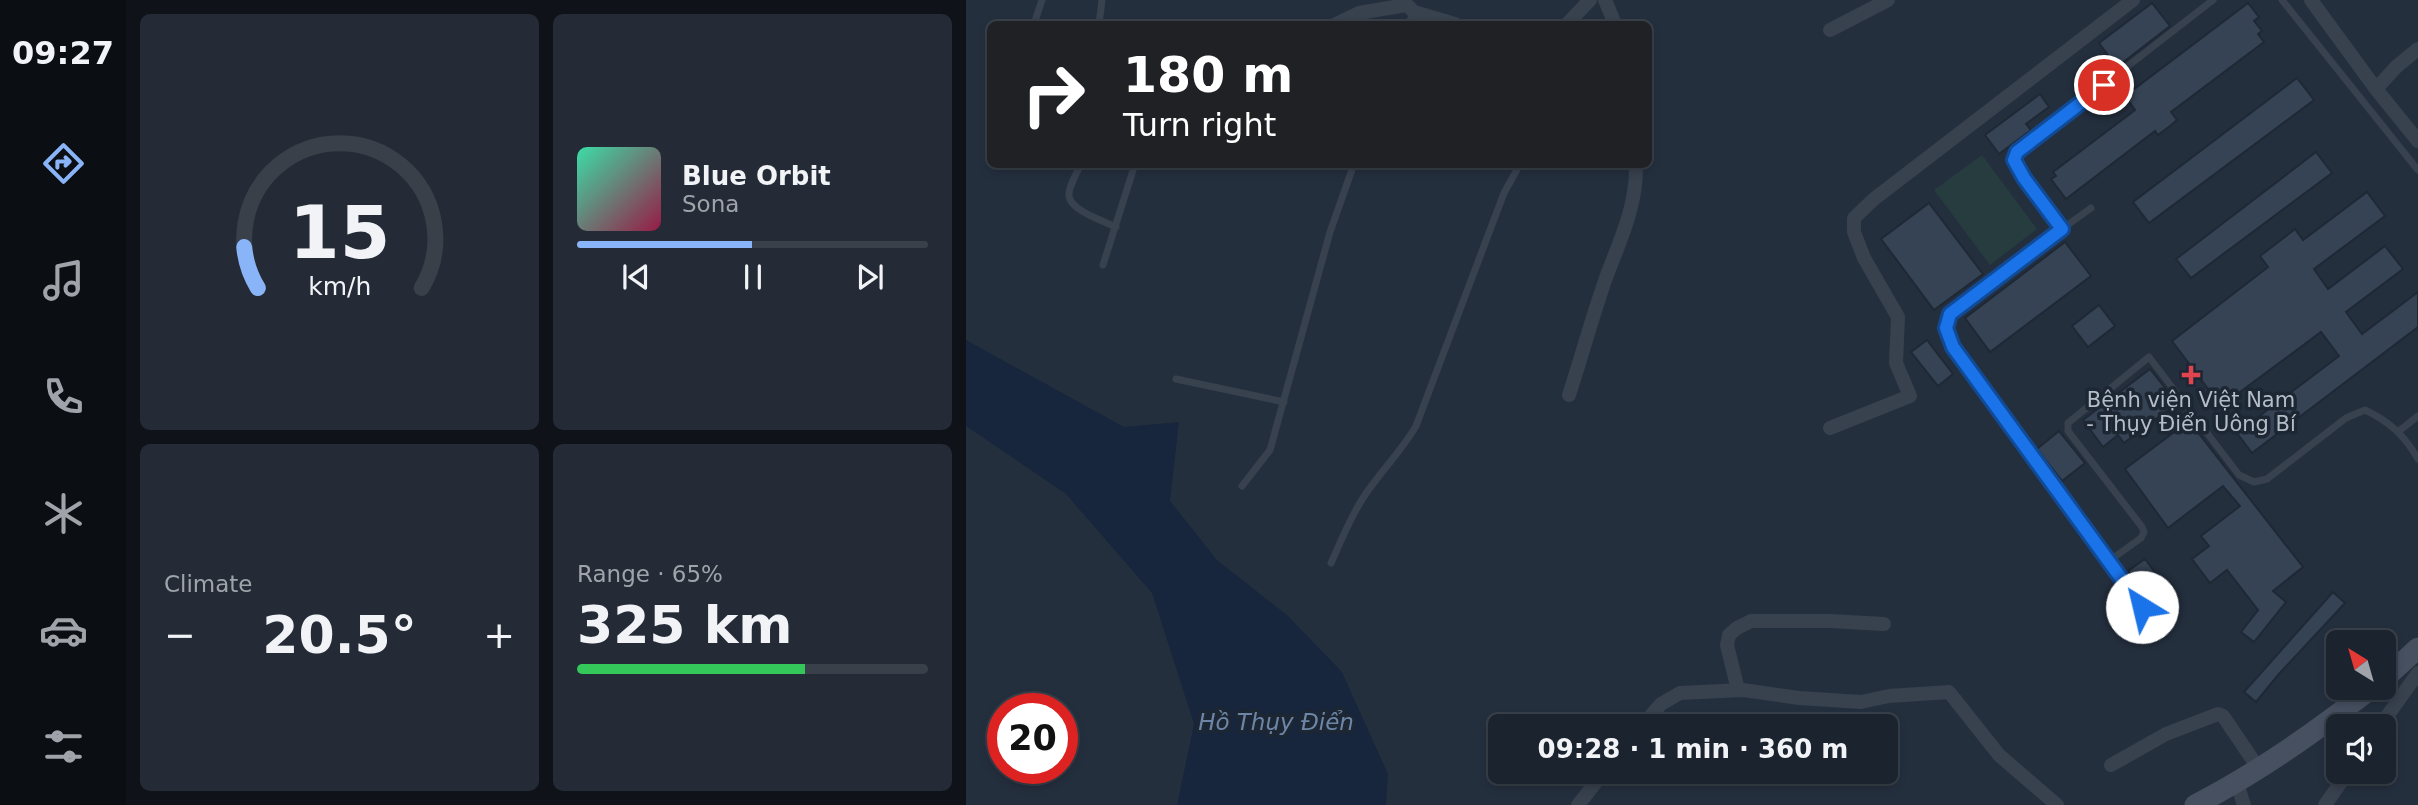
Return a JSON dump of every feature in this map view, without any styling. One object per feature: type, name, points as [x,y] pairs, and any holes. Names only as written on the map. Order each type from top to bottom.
[{"type":"main road","points":[[2396,668],[2418,648]]},
{"type":"main road","points":[[2195,805],[2237,783],[2309,737],[2357,700]]},
{"type":"street","points":[[1570,21],[1590,0]]},
{"type":"street","points":[[1605,0],[1614,21]]},
{"type":"street","points":[[1830,30],[1888,0]]},
{"type":"street","points":[[1830,428],[1910,396],[1896,363],[1898,317],[1864,258],[1854,232],[1854,218],[1906,174],[2133,0]]},
{"type":"street","points":[[2312,0],[2376,89],[2418,141]]},
{"type":"street","points":[[1342,21],[1359,13],[1408,10],[1445,21]]},
{"type":"street","points":[[2376,89],[2396,67],[2418,49]]},
{"type":"street","points":[[1569,395],[1634,201],[1636,168]]},
{"type":"street","points":[[1738,690],[1727,645],[1729,635],[1751,621],[1884,624]]},
{"type":"street","points":[[2389,714],[2418,673]]},
{"type":"street","points":[[1652,714],[1661,704],[1680,693],[1738,690],[1861,702],[1889,696],[1949,692],[1999,755],[2057,805]]},
{"type":"street","points":[[2111,765],[2166,734],[2218,714],[2223,716],[2259,769]]},
{"type":"street","points":[[2237,783],[2244,805]]},
{"type":"street","points":[[1578,805],[1595,784]]},
{"type":"street","points":[[2325,805],[2340,784]]},
{"type":"lane","points":[[1035,21],[1042,0]]},
{"type":"lane","points":[[1100,21],[1102,0]]},
{"type":"lane","points":[[2062,229],[2017,168],[2014,160],[2017,152],[2213,0]]},
{"type":"lane","points":[[2282,0],[2418,170]]},
{"type":"lane","points":[[1101,15],[1104,21]]},
{"type":"lane","points":[[1079,168],[1069,193],[1071,202],[1080,211],[1116,227]]},
{"type":"lane","points":[[1103,265],[1134,168]]},
{"type":"lane","points":[[1242,486],[1270,450],[1326,244],[1353,168]]},
{"type":"lane","points":[[1331,563],[1363,497],[1407,442],[1416,426],[1504,193],[1518,168]]},
{"type":"lane","points":[[2091,208],[1950,314],[1946,328],[1953,347],[2142,607]]},
{"type":"lane","points":[[2109,561],[2141,538],[2143,527],[2068,431],[2068,424],[2149,357],[2239,475],[2254,482],[2267,478],[2346,418],[2365,410],[2399,431],[2418,459]]},
{"type":"lane","points":[[1176,379],[1284,402]]},
{"type":"lane","points":[[2399,431],[2418,416]]},
{"type":"green space","points":[[1982,155],[2037,229],[1990,265],[1934,190]]},
{"type":"water","name":"Hồ Thụy Điển","points":[[966,340],[1124,427],[1179,422],[1170,501],[1217,560],[1288,616],[1342,672],[1388,774],[1386,805],[1177,805],[1194,724],[1152,593],[1066,494],[966,426]]},
{"type":"building","points":[[2152,3],[2170,26],[2117,67],[2099,43]]},
{"type":"building","points":[[2248,3],[2259,17],[2254,21],[2262,31],[2258,34],[2264,42],[2171,112],[2177,120],[2170,126],[2158,135],[2155,131],[2066,199],[2051,179],[2056,176],[2053,172],[2135,110],[2125,96]]},
{"type":"building","points":[[2297,78],[2314,100],[2149,223],[2133,202]]},
{"type":"building","points":[[2040,94],[2049,107],[2026,124],[2031,130],[1999,154],[1985,135]]},
{"type":"building","points":[[2316,152],[2332,173],[2191,278],[2176,259]]},
{"type":"building","points":[[2367,192],[2385,216],[2314,269],[2328,289],[2385,246],[2403,269],[2346,312],[2362,334],[2418,292],[2418,327],[2252,453],[2237,433],[2339,356],[2321,332],[2221,406],[2172,341],[2268,267],[2260,256],[2295,229],[2303,240]]},
{"type":"building","points":[[1929,203],[1983,274],[1934,310],[1881,239]]},
{"type":"building","points":[[2065,242],[2091,276],[1990,352],[1965,318]]},
{"type":"building","points":[[2099,305],[2115,326],[2088,347],[2072,326]]},
{"type":"building","points":[[1927,340],[1953,374],[1938,386],[1911,352]]},
{"type":"building","points":[[2150,369],[2177,403],[2124,443],[2118,435],[2103,447],[2083,420]]},
{"type":"building","points":[[2189,421],[2303,567],[2273,591],[2286,602],[2254,642],[2241,632],[2258,610],[2227,570],[2210,583],[2192,559],[2209,546],[2201,536],[2240,506],[2223,486],[2168,528],[2125,469]]},
{"type":"building","points":[[2059,431],[2085,463],[2062,481],[2037,449]]},
{"type":"building","points":[[2145,559],[2169,591],[2153,604],[2128,571]]},
{"type":"building","points":[[2333,592],[2345,603],[2256,702],[2244,692]]},
{"type":"place","name":"Bệnh viện Việt Nam - Thụy Điển Uông Bí","points":[[2191,375]]},
{"type":"route","points":[[2104,85],[2017,152],[2014,160],[2017,168],[2062,229],[1950,314],[1946,328],[1953,347],[2142,607]]}]
